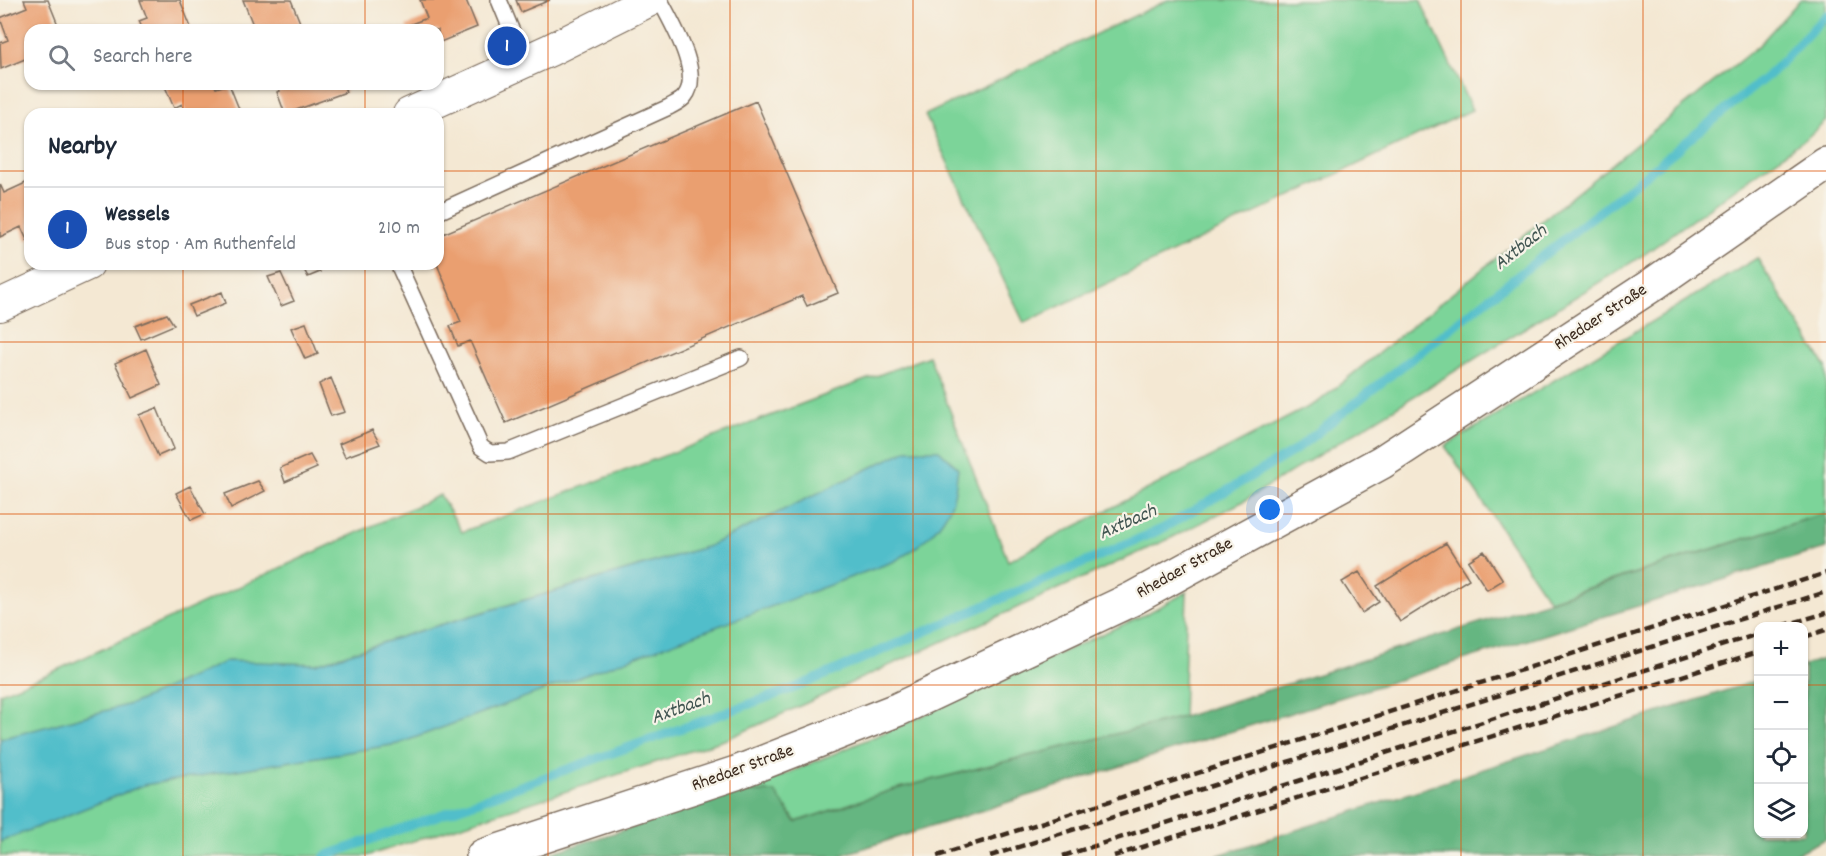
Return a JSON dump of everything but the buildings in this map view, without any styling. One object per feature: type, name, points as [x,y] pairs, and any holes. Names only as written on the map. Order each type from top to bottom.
[{"type":"street","points":[[422,108],[650,0]]},
{"type":"street","name":"Rhedaer Straße","points":[[483,856],[736,773],[899,709],[1132,598],[1382,462],[1655,283],[1826,164]]},
{"type":"street","points":[[0,305],[75,270]]},
{"type":"lane","points":[[499,0],[524,61]]},
{"type":"lane","points":[[444,209],[669,107],[685,96],[692,79],[685,51],[660,0]]},
{"type":"lane","points":[[401,270],[481,447],[490,453],[508,452],[741,358]]},
{"type":"green space","points":[[1168,0],[1420,0],[1472,110],[1024,323],[925,115]]},
{"type":"green space","points":[[1800,0],[1826,0],[1826,121],[1809,136],[1642,256],[1244,501],[1169,539],[727,739],[367,856],[0,856],[0,693],[48,674],[440,495],[462,532],[929,356],[1008,561],[1318,402],[1758,46]]},
{"type":"green space","points":[[1757,258],[1826,367],[1826,513],[1549,600],[1445,446]]},
{"type":"green space","points":[[1826,513],[1826,548],[1194,743],[839,856],[541,856],[743,792],[775,792],[796,822],[892,790],[1183,717]]},
{"type":"green space","points":[[1187,592],[1183,717],[892,790],[796,822],[775,792],[743,792],[902,725],[1146,614]]},
{"type":"green space","points":[[1826,658],[1826,839],[1790,856],[1216,856],[1754,681],[1754,838],[1808,838],[1808,664]]},
{"type":"water","points":[[907,450],[939,450],[958,468],[953,501],[941,523],[920,544],[895,561],[398,744],[144,785],[0,842],[0,739],[134,703],[227,661],[316,664],[419,631],[709,546]]},
{"type":"waterway","name":"Axtbach","points":[[325,856],[797,687],[1162,529],[1294,451],[1622,194],[1772,72],[1826,15]]},
{"type":"railway","points":[[937,856],[1826,573]]},
{"type":"railway","points":[[990,856],[1826,592]]},
{"type":"railway","points":[[1796,622],[1826,613]]},
{"type":"railway","points":[[1808,636],[1826,630]]},
{"type":"railway","points":[[1063,856],[1754,635]]},
{"type":"railway","points":[[1114,856],[1754,653]]},
{"type":"place","name":"Wessels","points":[[507,46]]}]
